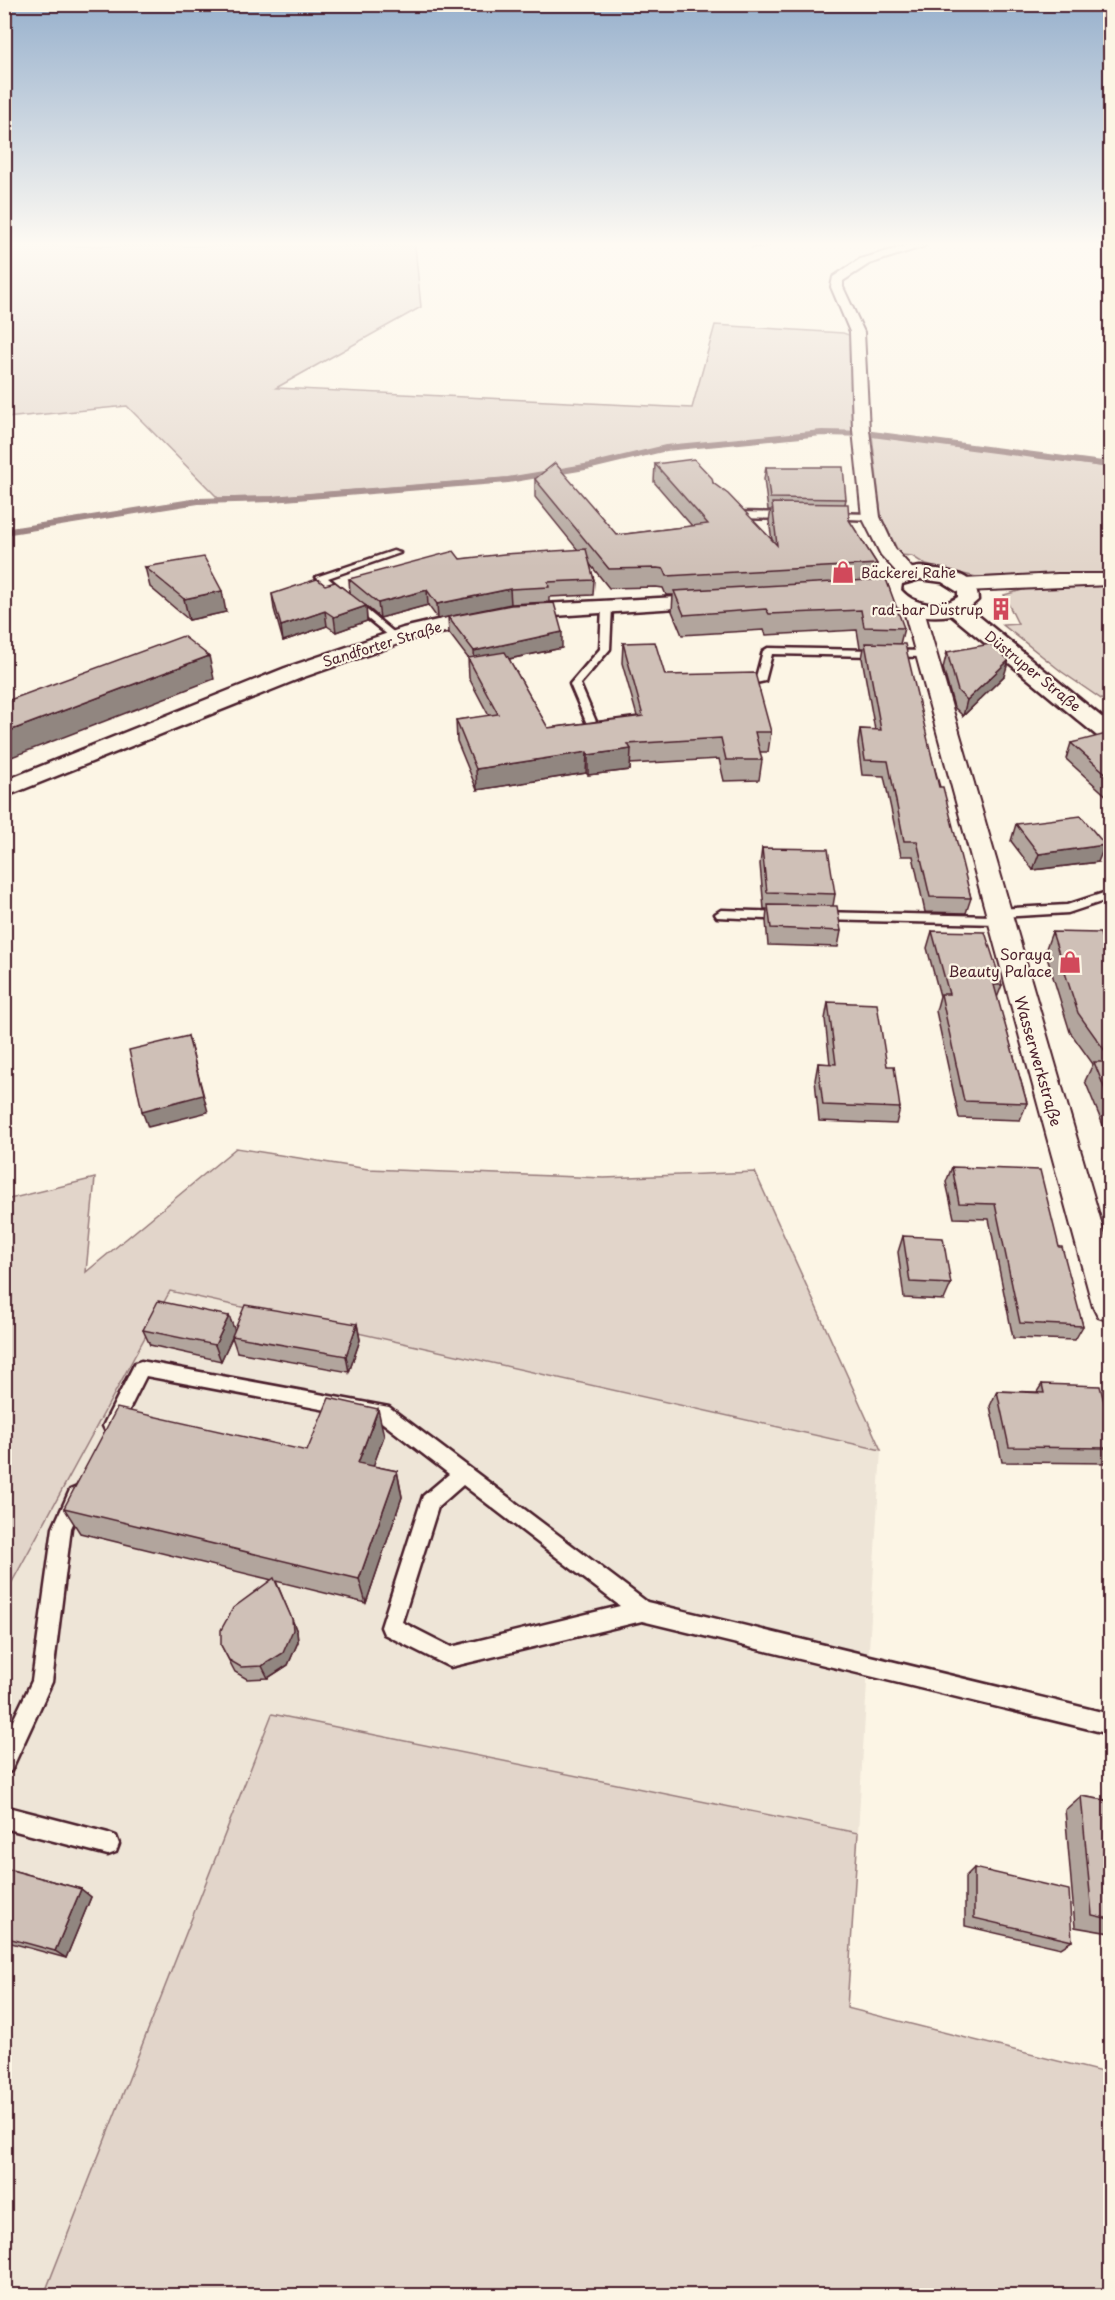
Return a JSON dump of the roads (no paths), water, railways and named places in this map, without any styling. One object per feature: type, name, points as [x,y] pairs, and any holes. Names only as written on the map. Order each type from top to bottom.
[{"type":"street","points":[[860,353],[861,434],[870,517],[887,551],[908,574]]},
{"type":"street","points":[[964,585],[970,595],[968,600],[956,608],[935,610],[913,607],[880,592],[893,581],[908,574],[945,576],[964,585],[1110,580]]},
{"type":"street","name":"Sandforter Straße","points":[[4,790],[250,690],[394,637],[458,621],[511,612],[738,600]]},
{"type":"street","name":"Wasserwerkstraße","points":[[913,607],[998,916],[1110,1307]]},
{"type":"street","name":"Düstruper Straße","points":[[956,608],[1110,735]]},
{"type":"lane","points":[[723,503],[737,516],[804,516]]},
{"type":"lane","points":[[815,516],[870,517]]},
{"type":"lane","points":[[394,637],[321,577],[396,553]]},
{"type":"lane","points":[[592,724],[575,684],[605,649],[607,607]]},
{"type":"lane","points":[[760,681],[768,651],[925,654]]},
{"type":"lane","points":[[721,914],[998,916],[1068,909],[1110,896]]},
{"type":"lane","points":[[104,1443],[141,1368],[383,1413],[642,1611],[1110,1724]]},
{"type":"lane","points":[[4,1764],[42,1682],[62,1528],[88,1474]]},
{"type":"lane","points":[[462,1474],[430,1502],[391,1627],[450,1657],[642,1611]]},
{"type":"lane","points":[[4,1817],[108,1844]]},
{"type":"waterway","points":[[4,532],[198,501],[272,499],[508,480],[591,466],[666,448],[822,433],[872,434],[1110,465]]},
{"type":"place","name":"Bäckerei Rahe","points":[[843,572]]},
{"type":"place","name":"rad-bar Düstrup","points":[[1001,609]]},
{"type":"place","name":"Soraya Beauty Palace","points":[[1070,962]]}]
